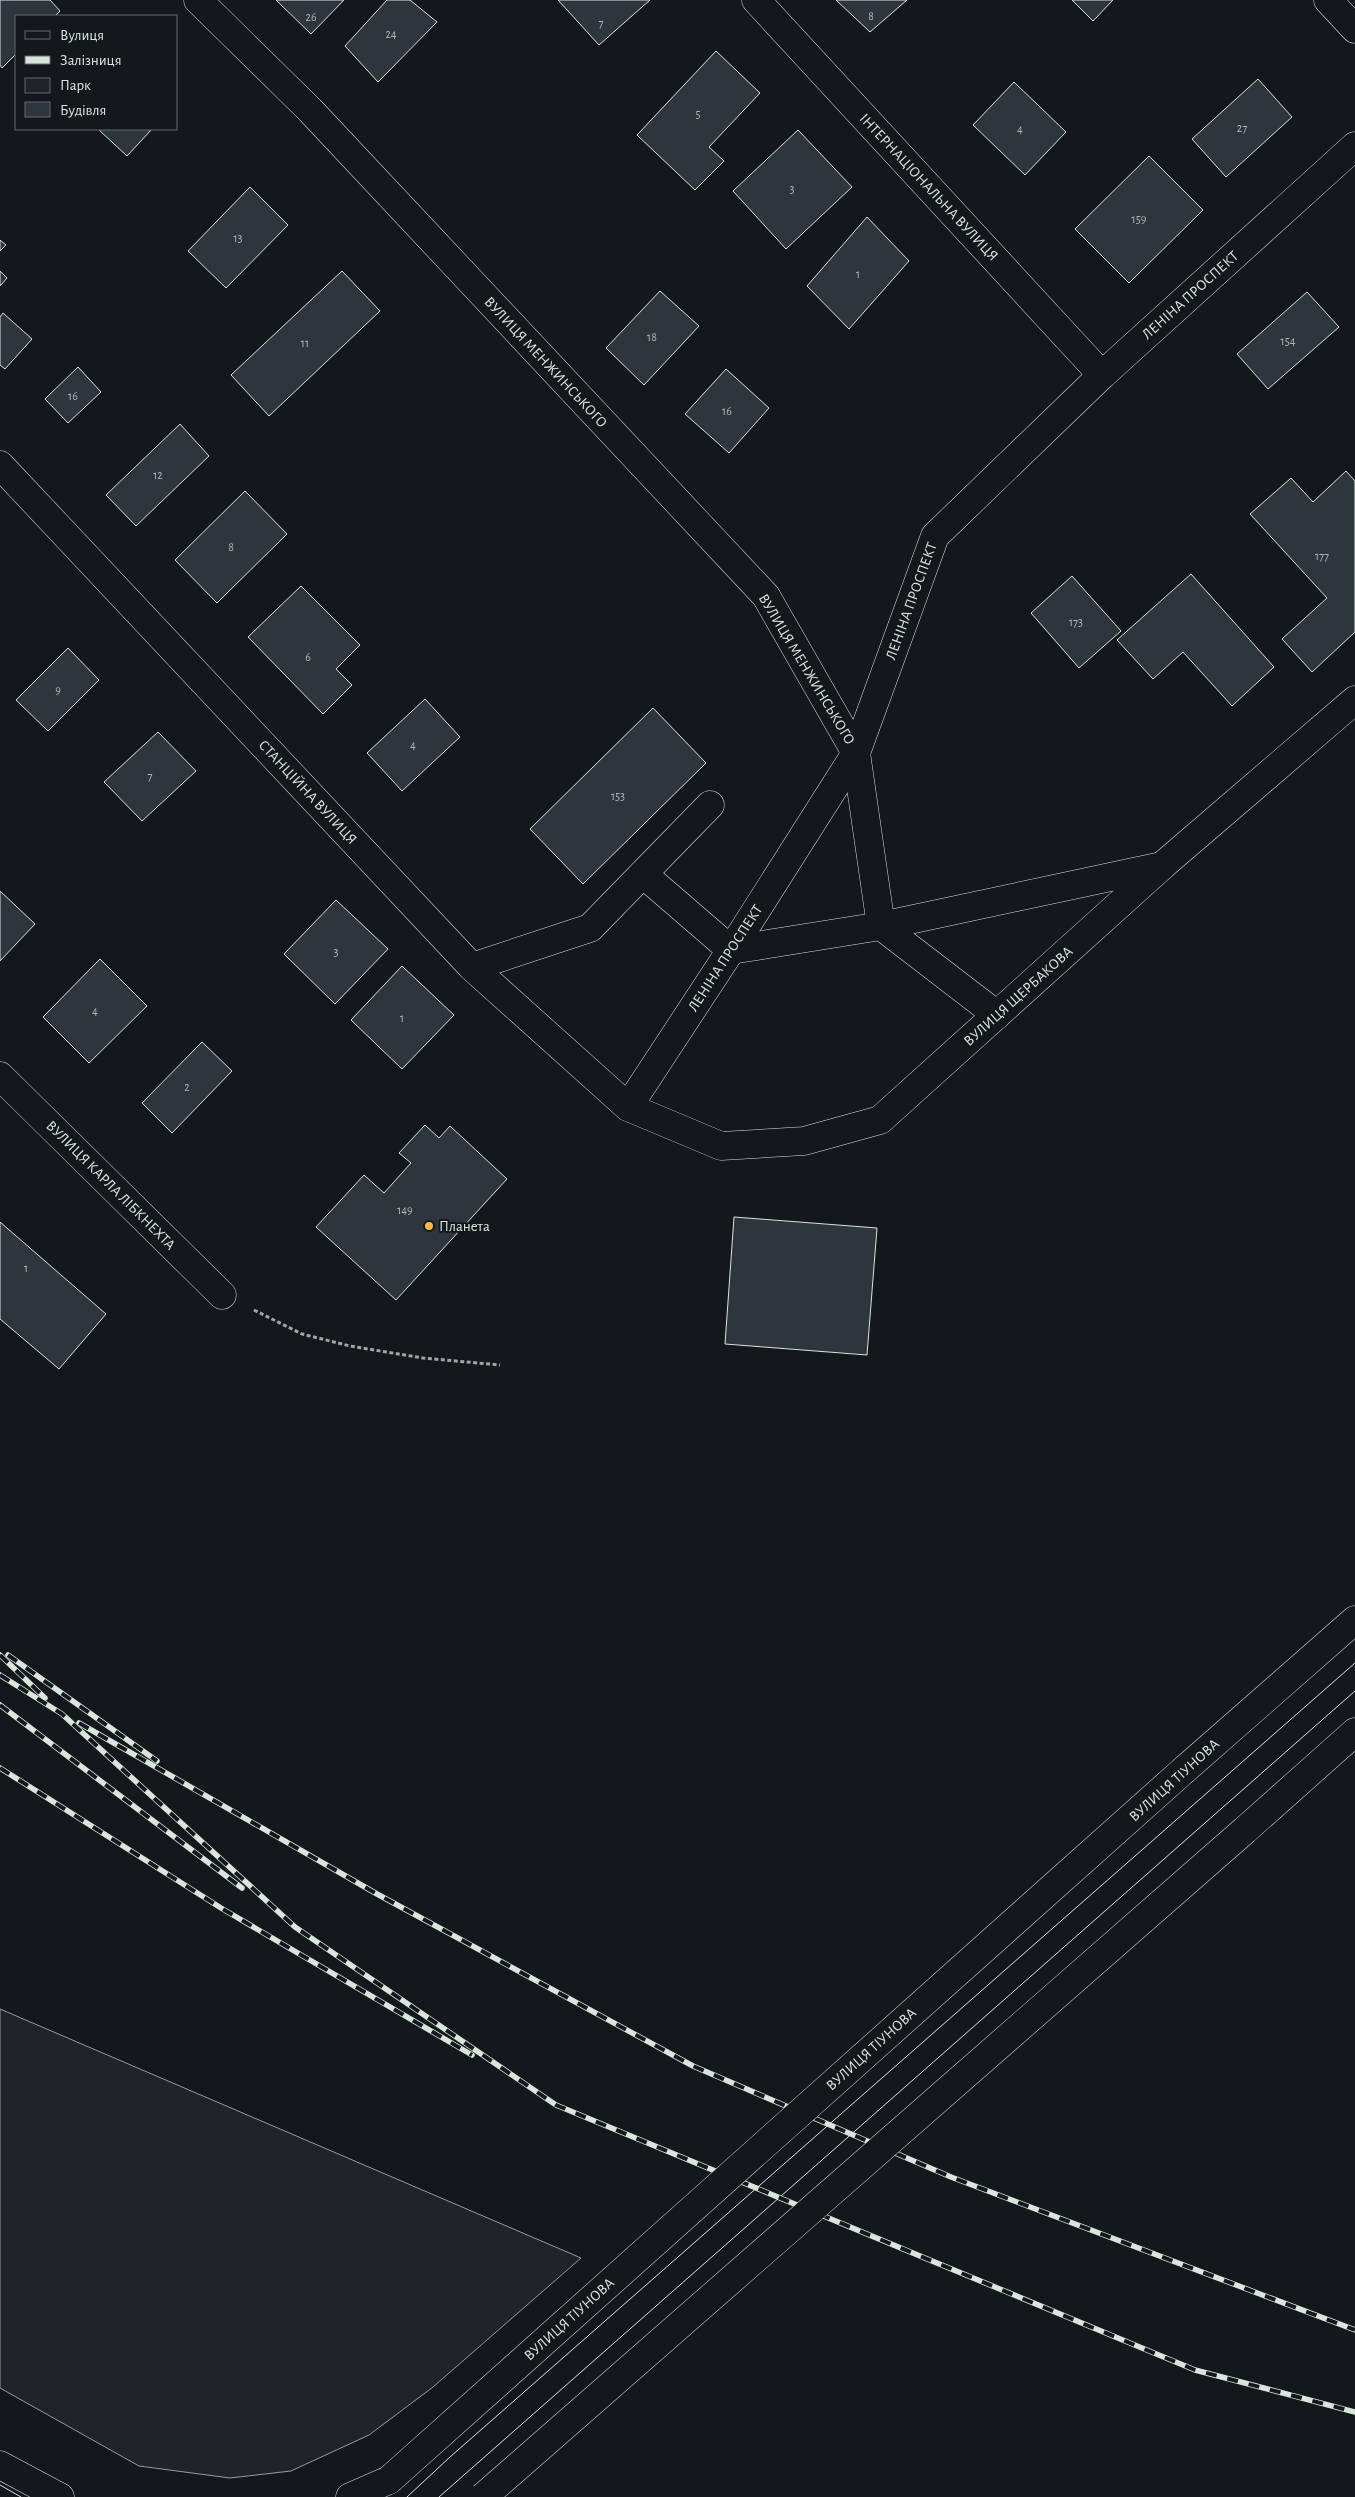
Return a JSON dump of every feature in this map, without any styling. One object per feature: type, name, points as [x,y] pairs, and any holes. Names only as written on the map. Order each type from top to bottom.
[{"type":"street","name":"ВУЛИЦЯ МЕНЖИНСЬКОГО","points":[[198,0],[310,110],[766,596],[856,753]]},
{"type":"street","name":"ІНТЕРНАЦІОНАЛЬНА ВУЛИЦЯ","points":[[756,0],[1102,375]]},
{"type":"street","points":[[1328,0],[1355,29]]},
{"type":"street","name":"ЛЕНІНА ПРОСПЕКТ","points":[[628,1107],[731,950],[856,753],[935,536],[1102,375],[1355,146]]},
{"type":"street","name":"СТАНЦІЙНА ВУЛИЦЯ","points":[[0,465],[472,967],[628,1107]]},
{"type":"street","name":"ВУЛИЦЯ ЩЕРБАКОВА","points":[[628,1107],[721,1146],[804,1141],[880,1120],[1163,866],[1355,700]]},
{"type":"street","points":[[856,753],[881,926],[997,1015]]},
{"type":"street","points":[[472,967],[590,928],[710,805]]},
{"type":"street","points":[[643,874],[731,950],[881,926],[1163,866]]},
{"type":"street","name":"ВУЛИЦЯ КАРЛА ЛІБКНЕХТА","points":[[0,1076],[222,1295]]},
{"type":"street","name":"ВУЛИЦЯ ТІУНОВА","points":[[350,2497],[389,2480],[1184,1770],[1355,1620]]},
{"type":"street","points":[[483,2497],[1355,1732]]},
{"type":"street","points":[[0,2465],[60,2497]]},
{"type":"path","points":[[222,1295],[302,1334],[423,1358],[500,1365]]},
{"type":"green space","points":[[0,2009],[581,2258],[433,2387],[369,2435],[291,2471],[230,2478],[139,2466],[0,2388]]},
{"type":"building","points":[[0,0],[50,0],[60,11],[56,15],[15,15],[15,55],[2,68],[0,65]]},
{"type":"building","points":[[276,0],[344,0],[311,34]]},
{"type":"building","points":[[387,0],[410,0],[437,22],[378,82],[345,46]]},
{"type":"building","points":[[558,0],[650,0],[599,45]]},
{"type":"building","points":[[836,0],[907,0],[870,32]]},
{"type":"building","points":[[1072,0],[1113,0],[1093,21]]},
{"type":"building","points":[[716,51],[760,93],[709,147],[724,161],[695,190],[637,135]]},
{"type":"building","points":[[1258,79],[1292,117],[1226,177],[1192,139]]},
{"type":"building","points":[[1014,82],[1066,132],[1025,175],[973,125]]},
{"type":"building","points":[[99,130],[151,130],[127,156]]},
{"type":"building","points":[[798,130],[852,187],[786,249],[733,191]]},
{"type":"building","points":[[1149,156],[1203,210],[1129,283],[1075,229]]},
{"type":"building","points":[[250,187],[288,225],[226,288],[188,251]]},
{"type":"building","points":[[867,217],[909,261],[849,329],[807,286]]},
{"type":"building","points":[[0,240],[6,245],[0,251]]},
{"type":"building","points":[[0,271],[7,278],[0,286]]},
{"type":"building","points":[[342,271],[380,311],[269,416],[231,375]]},
{"type":"building","points":[[660,291],[699,326],[644,385],[606,348]]},
{"type":"building","points":[[1307,292],[1339,327],[1268,389],[1237,354]]},
{"type":"building","points":[[3,313],[32,339],[5,369],[0,365],[0,317]]},
{"type":"building","points":[[78,367],[101,392],[68,423],[45,399]]},
{"type":"building","points":[[726,369],[769,408],[729,453],[685,414]]},
{"type":"building","points":[[180,424],[209,456],[136,526],[106,495]]},
{"type":"building","points":[[1346,471],[1355,481],[1355,632],[1312,672],[1282,639],[1327,598],[1250,514],[1291,478],[1313,502]]},
{"type":"building","points":[[245,491],[287,534],[217,603],[175,560]]},
{"type":"building","points":[[1191,574],[1274,667],[1232,706],[1183,652],[1153,679],[1117,640]]},
{"type":"building","points":[[1072,576],[1121,631],[1079,668],[1031,613]]},
{"type":"building","points":[[301,586],[360,645],[336,669],[352,685],[323,714],[248,637]]},
{"type":"building","points":[[68,648],[99,680],[48,731],[16,700]]},
{"type":"building","points":[[425,699],[460,737],[402,791],[367,753]]},
{"type":"building","points":[[653,708],[706,763],[583,884],[530,829]]},
{"type":"building","points":[[158,732],[196,771],[142,821],[104,782]]},
{"type":"building","points":[[0,891],[35,924],[0,961]]},
{"type":"building","points":[[336,900],[388,949],[335,1004],[284,954]]},
{"type":"building","points":[[100,959],[147,1006],[89,1063],[43,1017]]},
{"type":"building","points":[[402,966],[454,1015],[402,1069],[351,1020]]},
{"type":"building","points":[[202,1042],[232,1071],[172,1133],[142,1103]]},
{"type":"building","points":[[425,1125],[439,1138],[450,1126],[507,1179],[396,1300],[316,1227],[364,1175],[384,1193],[411,1163],[399,1153]]},
{"type":"building","points":[[734,1217],[877,1228],[867,1355],[725,1344]]},
{"type":"building","points":[[0,1222],[106,1314],[59,1369],[0,1319]]},
{"type":"tram line","points":[[407,2497],[450,2457],[1355,1663]]},
{"type":"tram line","points":[[439,2497],[1355,1691]]},
{"type":"tram line","points":[[0,2485],[21,2497]]},
{"type":"railway","points":[[0,1655],[45,1698]]},
{"type":"railway","points":[[8,1655],[157,1761]]},
{"type":"railway","points":[[0,1675],[62,1714],[295,1927],[556,2105],[1195,2370],[1355,2412]]},
{"type":"railway","points":[[0,1705],[242,1888]]},
{"type":"railway","points":[[79,1723],[377,1894],[693,2066],[951,2177],[1355,2330]]},
{"type":"railway","points":[[0,1768],[221,1908],[472,2055]]},
{"type":"place","name":"Планета","points":[[429,1226]]}]
